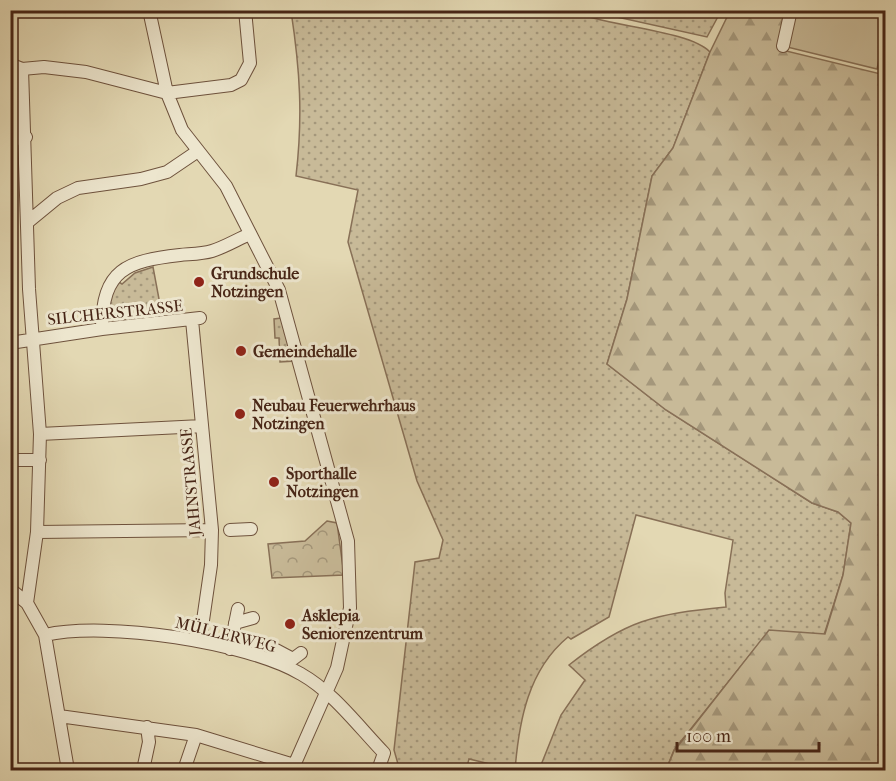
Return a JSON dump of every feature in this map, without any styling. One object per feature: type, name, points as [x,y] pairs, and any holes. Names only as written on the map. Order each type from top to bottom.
[{"type":"street","points":[[59,716],[196,735],[293,768],[337,668],[350,608],[348,541],[279,290],[226,186],[182,130],[167,93],[149,10]]},
{"type":"street","points":[[27,603],[37,532],[40,435],[29,289],[26,137],[16,67],[44,67],[86,72],[167,93],[231,86],[247,81],[250,63],[245,10]]},
{"type":"street","points":[[783,46],[791,10]]},
{"type":"street","points":[[10,140],[26,137]]},
{"type":"street","points":[[29,221],[57,198],[78,188],[141,179],[167,172],[198,151]]},
{"type":"street","points":[[102,329],[102,310],[107,290],[130,264],[211,252],[250,234]]},
{"type":"street","name":"SILCHERSTRASSE","points":[[10,343],[102,329],[196,319]]},
{"type":"street","name":"JAHNSTRASSE","points":[[196,319],[202,426],[212,530],[211,565],[201,641]]},
{"type":"street","points":[[40,435],[202,426]]},
{"type":"street","points":[[10,460],[40,460]]},
{"type":"street","points":[[230,530],[250,529]]},
{"type":"street","points":[[37,532],[212,530]]},
{"type":"street","points":[[10,589],[27,603],[45,635],[68,771]]},
{"type":"street","points":[[230,649],[238,609]]},
{"type":"street","points":[[235,623],[253,618]]},
{"type":"street","name":"MÜLLERWEG","points":[[45,635],[68,630],[166,636],[201,641],[230,649],[276,650],[327,695],[384,753],[378,771]]},
{"type":"street","points":[[276,650],[293,659],[301,653]]},
{"type":"street","points":[[143,771],[149,742],[147,727]]},
{"type":"street","points":[[184,771],[196,735]]},
{"type":"green space","points":[[291,11],[571,11],[603,21],[684,38],[710,52],[673,148],[652,176],[627,299],[607,364],[666,410],[812,503],[838,512],[851,523],[843,575],[824,635],[769,631],[674,750],[666,770],[539,770],[561,715],[585,680],[569,665],[607,638],[642,622],[679,613],[726,607],[725,593],[733,540],[636,515],[609,617],[571,639],[568,637],[554,650],[535,681],[523,715],[515,770],[469,759],[466,770],[404,770],[398,764],[394,750],[415,562],[439,558],[443,540],[417,481],[348,242],[358,190],[296,176],[300,93]]},
{"type":"green space","points":[[590,11],[721,11],[707,37]]},
{"type":"green space","points":[[730,11],[773,11],[789,14],[782,50],[885,75],[885,770],[666,770],[674,751],[769,630],[825,634],[843,575],[851,523],[838,512],[812,503],[666,410],[607,364],[627,299],[652,176],[673,148],[710,52]]},
{"type":"green space","points":[[792,11],[885,11],[885,33],[877,69],[783,46]]},
{"type":"green space","points":[[153,267],[162,315],[134,317],[134,325],[102,329],[114,279],[122,284],[135,273]]},
{"type":"green space","points":[[281,318],[295,361],[280,362],[279,338],[275,338],[274,319]]},
{"type":"green space","points":[[327,521],[337,523],[344,575],[272,578],[268,544],[305,541]]},
{"type":"place","name":"Grundschule Notzingen","points":[[199,282]]},
{"type":"place","name":"Gemeindehalle","points":[[241,351]]},
{"type":"place","name":"Neubau Feuerwehrhaus Notzingen","points":[[240,414]]},
{"type":"place","name":"Sporthalle Notzingen","points":[[274,482]]},
{"type":"place","name":"Asklepia Seniorenzentrum","points":[[290,624]]}]
